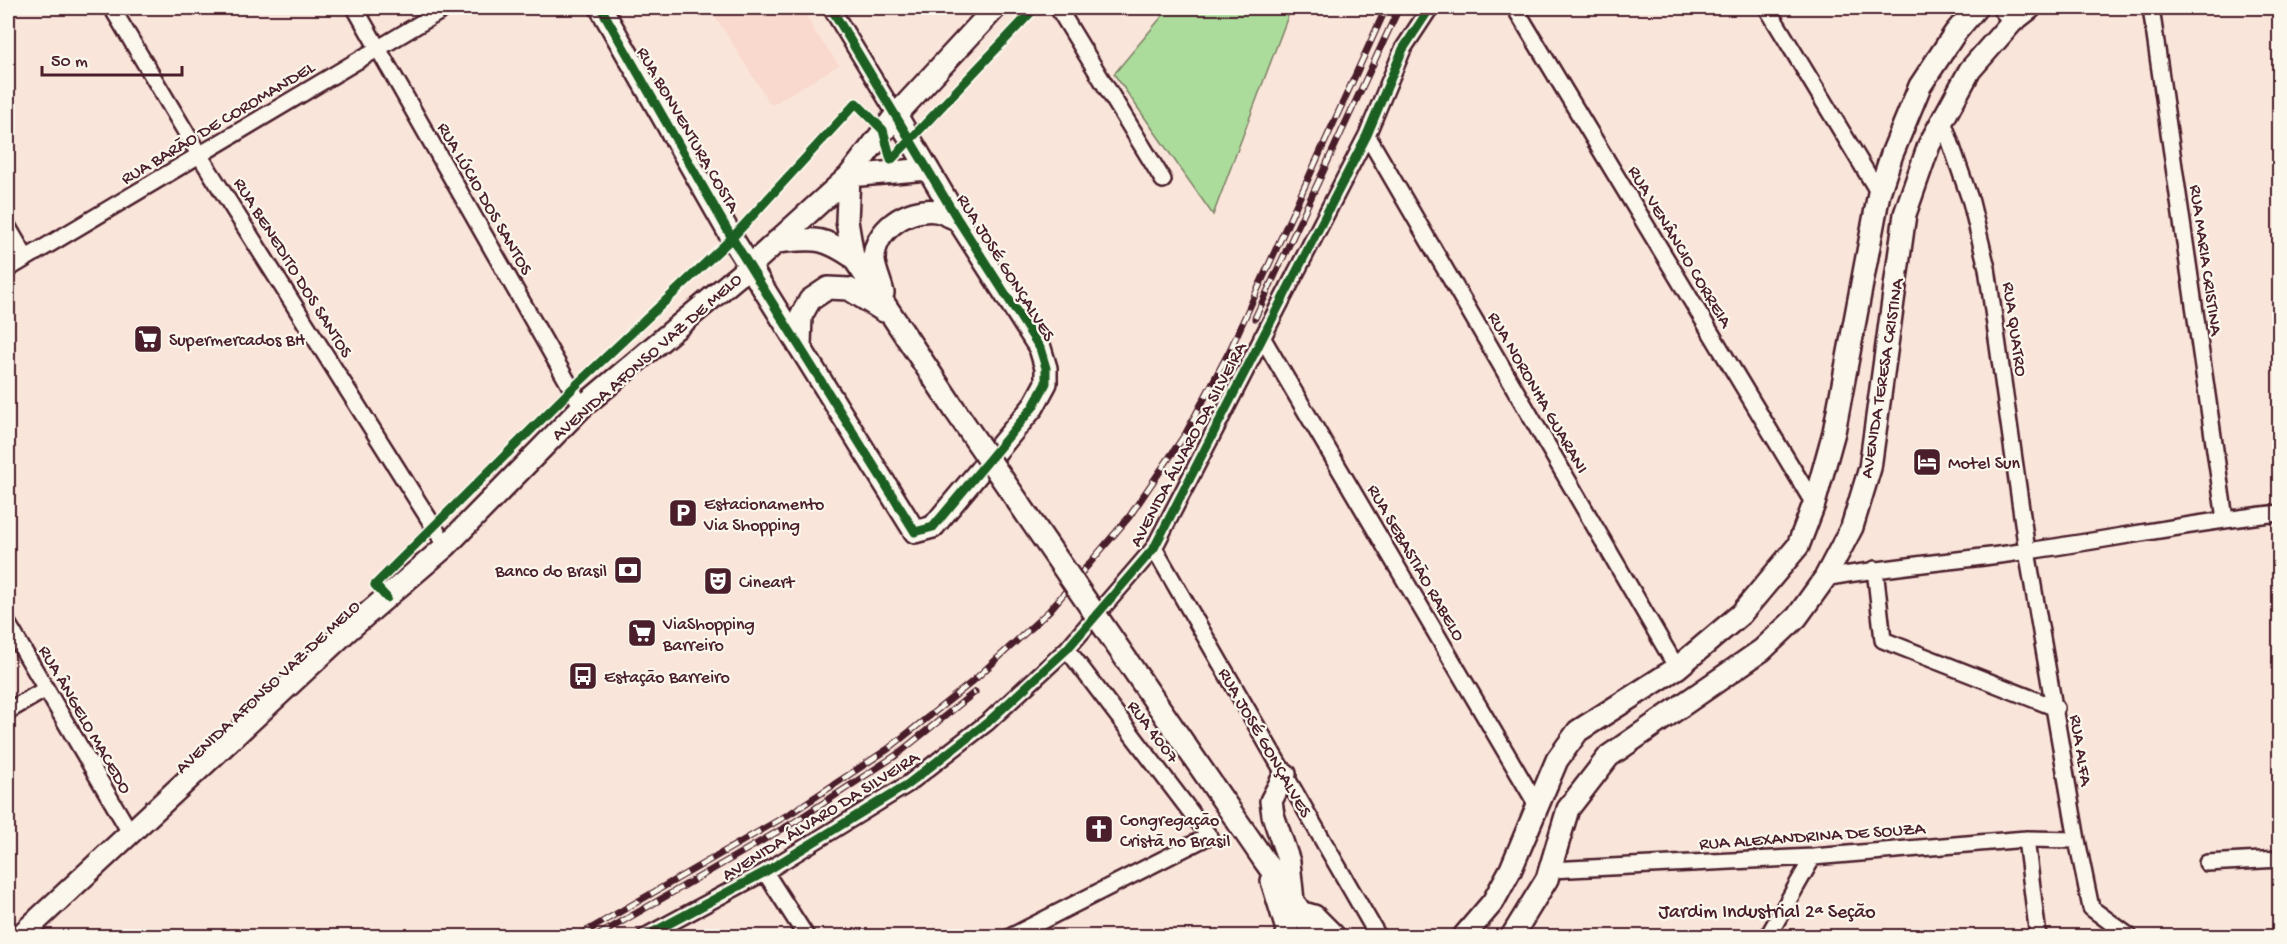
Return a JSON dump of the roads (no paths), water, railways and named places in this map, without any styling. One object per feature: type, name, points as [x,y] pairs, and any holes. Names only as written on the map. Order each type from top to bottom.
[{"type":"main road","name":"RUA BONVENTURA COSTA","points":[[601,8],[750,266]]},
{"type":"main road","name":"AVENIDA AFONSO VAZ DE MELO","points":[[20,936],[346,632],[446,546],[582,407],[750,266],[849,176],[896,115],[995,8]]},
{"type":"main road","name":"AVENIDA TERESA CRISTINA","points":[[1464,936],[1493,902],[1511,869],[1557,760],[1578,731],[1677,668],[1742,614],[1798,546],[1814,504],[1834,432],[1879,193],[1920,86],[1954,33],[1976,8]]},
{"type":"main road","name":"AVENIDA TERESA CRISTINA","points":[[1512,936],[1547,879],[1568,808],[1609,756],[1762,650],[1797,617],[1825,578],[1852,527],[1870,468],[1905,214],[1929,145],[1970,70],[2006,15],[2030,8]]},
{"type":"main road","name":"RUA JOSÉ GONÇALVES","points":[[750,266],[915,532],[933,527],[1033,407],[1046,383],[1046,368],[1040,348],[958,220],[896,115]]},
{"type":"main road","points":[[852,257],[847,221],[849,176],[928,169]]},
{"type":"main road","points":[[890,315],[874,261],[880,239],[894,222],[915,212],[937,211],[958,220]]},
{"type":"main road","points":[[776,242],[814,239],[831,243],[852,257],[1315,936]]},
{"type":"main road","points":[[800,345],[801,316],[810,300],[828,288],[849,289],[890,315]]},
{"type":"main road","points":[[1285,774],[1271,801],[1289,862],[1296,906]]},
{"type":"main road","points":[[1265,862],[1289,936]]},
{"type":"main road","points":[[1296,906],[1314,916],[1334,936]]},
{"type":"street","name":"RUA BENEDITO DOS SANTOS","points":[[112,8],[200,156],[446,546]]},
{"type":"street","name":"RUA LÚCIO DOS SANTOS","points":[[355,8],[582,407]]},
{"type":"street","name":"RUA BARÃO DE COROMANDEL","points":[[8,269],[446,8]]},
{"type":"street","name":"RUA JOSÉ GONÇALVES","points":[[831,8],[896,115]]},
{"type":"street","points":[[1058,8],[1163,180]]},
{"type":"street","name":"AVENIDA ÁLVARO DA SILVEIRA","points":[[646,936],[765,872],[908,784],[988,722],[1067,649],[1154,548],[1366,135],[1403,49],[1430,8]]},
{"type":"street","name":"RUA VENÂNCIO CORREIA","points":[[1515,8],[1814,504]]},
{"type":"street","points":[[1767,8],[1879,193]]},
{"type":"street","name":"RUA MARIA CRISTINA","points":[[2151,8],[2225,519]]},
{"type":"street","name":"RUA QUATRO","points":[[1942,118],[1971,202],[1987,268],[2027,551]]},
{"type":"street","name":"RUA NORONHA GUARANI","points":[[1366,135],[1677,668]]},
{"type":"street","points":[[8,227],[26,258]]},
{"type":"street","name":"RUA SEBASTIÃO RABELO","points":[[1262,337],[1538,807]]},
{"type":"street","points":[[1825,578],[1875,569],[2027,551],[2225,519],[2280,513]]},
{"type":"street","name":"RUA JOSÉ GONÇALVES","points":[[1154,548],[1378,936]]},
{"type":"street","name":"RUA ALFA","points":[[2027,551],[2091,908],[2129,936]]},
{"type":"street","points":[[1875,569],[1883,640],[2055,708]]},
{"type":"street","name":"RUA ÂNGELO MACEDO","points":[[8,624],[130,834]]},
{"type":"street","name":"RUA 4007","points":[[1012,936],[1209,836],[1067,649]]},
{"type":"street","points":[[8,711],[46,689]]},
{"type":"street","points":[[2026,839],[2038,936]]},
{"type":"street","name":"RUA ALEXANDRINA DE SOUZA","points":[[1550,870],[1813,857],[2026,839],[2077,840]]},
{"type":"street","points":[[1768,936],[1813,857]]},
{"type":"street","points":[[2207,863],[2280,859]]},
{"type":"street","points":[[765,872],[806,936]]},
{"type":"railway","points":[[578,936],[791,813],[888,749],[972,682],[1049,611],[1129,517],[1186,433],[1230,350],[1386,8]]},
{"type":"railway","points":[[1255,318],[1399,8]]},
{"type":"railway","points":[[597,936],[796,821],[895,756],[975,692]]},
{"type":"place","name":"Supermercados BH","points":[[148,339]]},
{"type":"place","name":"Motel Sun","points":[[1927,462]]},
{"type":"place","name":"Estacionamento Via Shopping","points":[[683,513]]},
{"type":"place","name":"Banco do Brasil","points":[[628,570]]},
{"type":"place","name":"Cineart","points":[[718,581]]},
{"type":"place","name":"ViaShopping Barreiro","points":[[642,633]]},
{"type":"place","name":"Estação Barreiro","points":[[583,676]]},
{"type":"place","name":"Congregação Cristã no Brasil","points":[[1099,829]]},
{"type":"district","name":"Jardim Industrial 2ª Seção","points":[[1767,910]]}]
